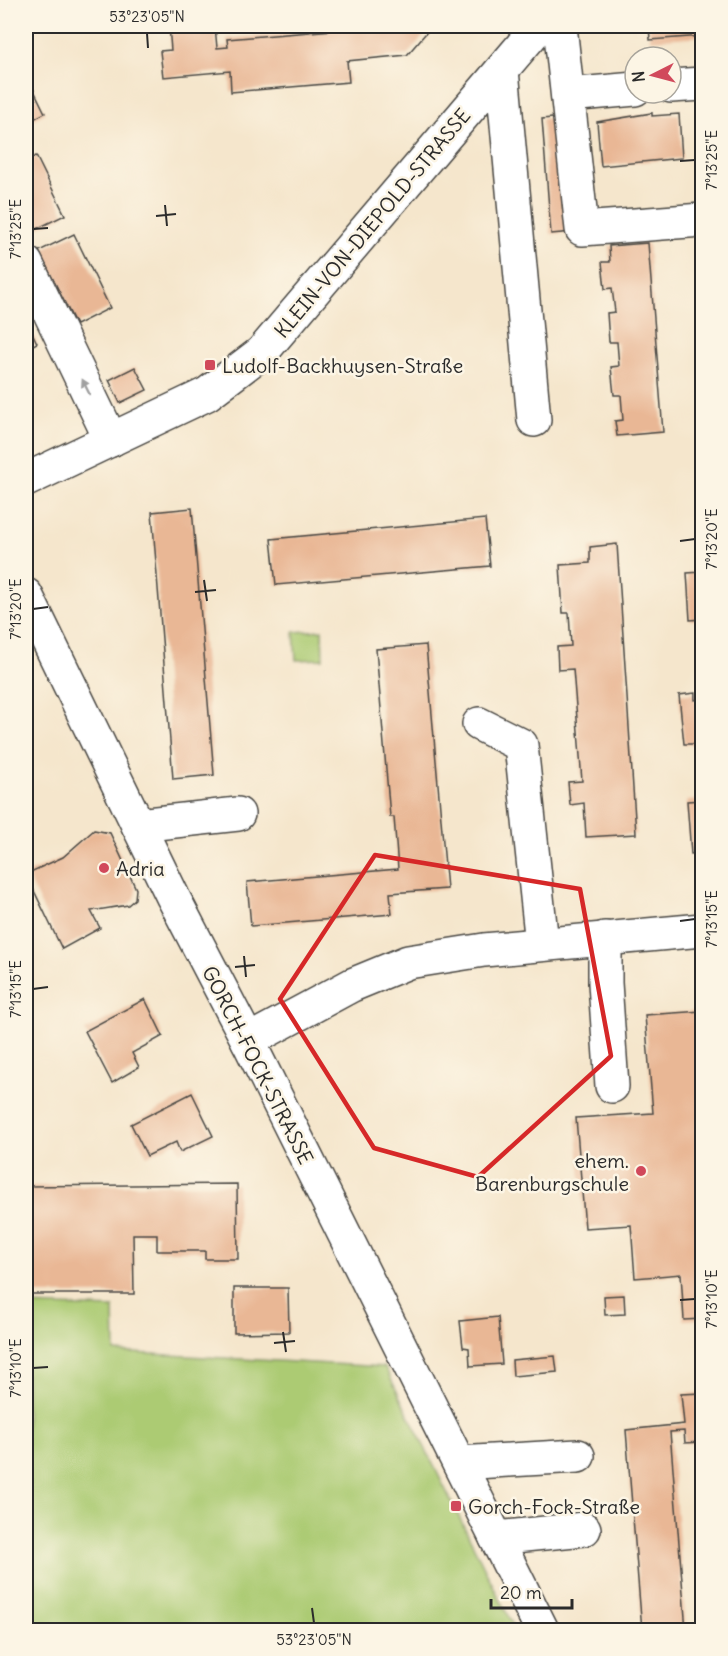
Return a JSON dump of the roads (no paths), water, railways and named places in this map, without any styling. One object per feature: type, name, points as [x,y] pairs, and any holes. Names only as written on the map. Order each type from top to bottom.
[{"type":"street","name":"KLEIN-VON-DIEPOLD-STRASSE","points":[[26,480],[207,394],[262,352],[539,26]]},
{"type":"street","points":[[560,26],[582,229],[702,220]]},
{"type":"street","points":[[502,70],[534,420]]},
{"type":"street","points":[[683,85],[702,84]]},
{"type":"street","points":[[568,95],[623,90]]},
{"type":"street","points":[[26,263],[111,440]]},
{"type":"street","name":"GORCH-FOCK-STRASSE","points":[[26,595],[138,825],[542,1630]]},
{"type":"street","points":[[479,724],[521,745],[542,944]]},
{"type":"street","points":[[138,825],[238,814]]},
{"type":"street","points":[[248,1041],[352,985],[408,962],[542,944],[702,930]]},
{"type":"street","points":[[605,938],[605,982],[612,1086]]},
{"type":"street","points":[[459,1463],[578,1456]]},
{"type":"street","points":[[496,1538],[584,1529]]},
{"type":"place","name":"Ludolf-Backhuysen-Straße","points":[[210,365]]},
{"type":"place","name":"Adria","points":[[104,868]]},
{"type":"place","name":"ehem. Barenburgschule","points":[[641,1171]]},
{"type":"place","name":"Gorch-Fock-Straße","points":[[456,1506]]}]
